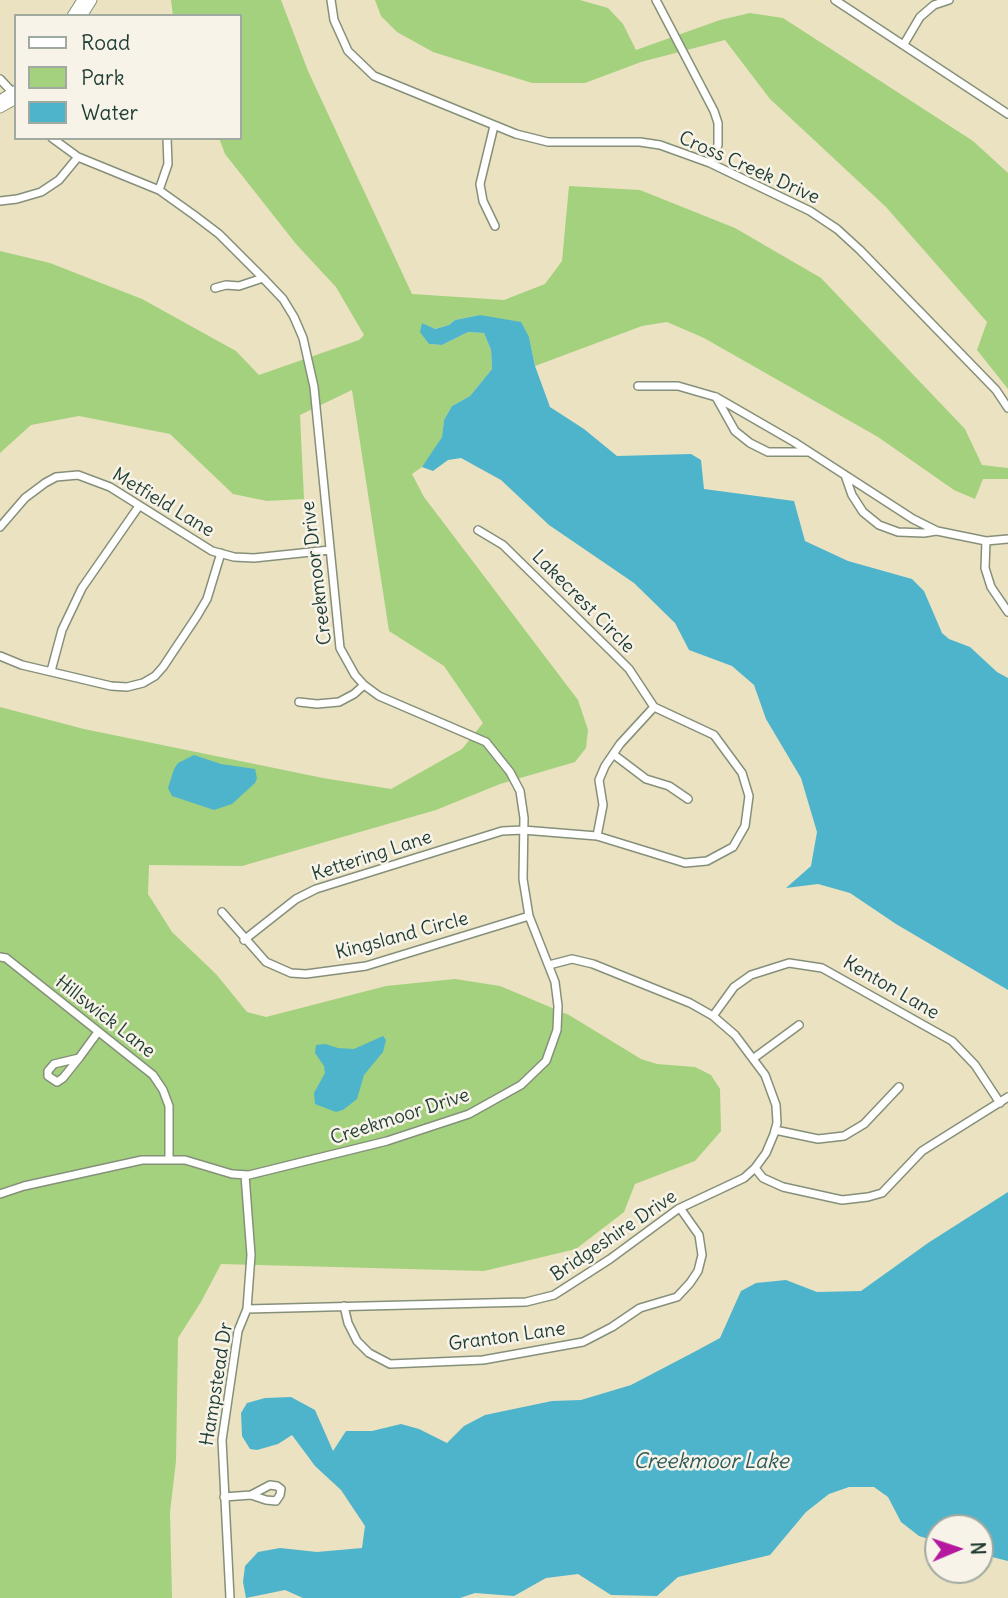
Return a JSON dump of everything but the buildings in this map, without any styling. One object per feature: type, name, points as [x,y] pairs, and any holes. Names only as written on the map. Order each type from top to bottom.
[{"type":"street","name":"Cross Creek Drive","points":[[331,0],[334,20],[348,51],[374,76],[516,134],[548,142],[640,142],[660,145],[710,163],[810,211],[837,229],[996,390],[1008,408]]},
{"type":"street","points":[[668,0],[658,2],[718,123],[718,145],[710,163]]},
{"type":"street","points":[[835,0],[1008,114]]},
{"type":"street","points":[[904,44],[920,17],[934,5],[949,0]]},
{"type":"street","points":[[0,79],[14,93]]},
{"type":"street","points":[[0,108],[14,95]]},
{"type":"street","points":[[494,125],[480,184],[483,201],[495,226]]},
{"type":"street","name":"Creekmoor Drive","points":[[0,1194],[103,1167],[142,1160],[185,1160],[232,1174],[262,1174],[439,1125],[469,1114],[521,1085],[546,1061],[557,1030],[558,1006],[549,965],[529,916],[523,879],[524,818],[520,791],[510,772],[486,742],[396,705],[364,685],[348,665],[340,648],[310,364],[294,317],[282,299],[219,234],[159,190],[78,157],[55,140]]},
{"type":"street","points":[[159,190],[168,164],[167,140]]},
{"type":"street","points":[[0,201],[41,192],[59,180],[78,157]]},
{"type":"street","points":[[215,288],[247,284],[263,278]]},
{"type":"street","points":[[638,386],[678,386],[716,397],[794,442],[913,519],[937,531],[986,541],[1008,539]]},
{"type":"street","points":[[716,397],[735,431],[750,443],[768,452],[807,452]]},
{"type":"street","name":"Metfield Lane","points":[[0,527],[25,498],[45,483],[66,475],[92,479],[110,487],[212,551],[254,558],[330,550]]},
{"type":"street","points":[[845,475],[852,495],[863,512],[879,525],[898,532],[937,531]]},
{"type":"street","points":[[51,671],[62,630],[82,588],[139,506]]},
{"type":"street","name":"Lakecrest Circle","points":[[478,530],[503,545],[629,669],[654,707]]},
{"type":"street","points":[[986,541],[985,568],[991,587],[1008,612]]},
{"type":"street","points":[[0,656],[22,665],[111,686],[127,687],[143,683],[155,676],[207,599],[221,553]]},
{"type":"street","points":[[299,702],[338,702],[364,685]]},
{"type":"street","points":[[523,830],[597,836],[685,863],[706,861],[733,847],[745,827],[749,796],[742,773],[714,735],[654,707],[614,754],[599,780],[603,805],[597,836]]},
{"type":"street","points":[[614,754],[646,779],[669,786],[688,799]]},
{"type":"street","name":"Kettering Lane","points":[[244,940],[296,899],[316,889],[502,831],[523,830]]},
{"type":"street","name":"Kingsland Circle","points":[[222,912],[266,962],[278,969],[306,974],[366,966],[529,916]]},
{"type":"street","name":"Hillswick Lane","points":[[0,957],[6,958],[153,1074],[169,1106],[169,1159]]},
{"type":"street","name":"Bridgeshire Drive","points":[[247,1310],[526,1302],[554,1295],[610,1259],[680,1208],[744,1178],[755,1168],[766,1153],[775,1130],[776,1105],[771,1089],[754,1058],[735,1035],[713,1016],[690,1003],[593,964],[572,959],[549,965]]},
{"type":"street","name":"Kenton Lane","points":[[713,1016],[734,987],[751,975],[789,963],[822,968],[953,1041],[975,1065],[1000,1103]]},
{"type":"street","points":[[754,1058],[799,1025]]},
{"type":"street","points":[[79,1058],[98,1032]]},
{"type":"street","points":[[775,1130],[818,1139],[844,1136],[864,1124],[899,1087]]},
{"type":"street","points":[[755,1168],[763,1178],[783,1187],[842,1200],[868,1198],[882,1193],[922,1151],[1008,1097]]},
{"type":"street","name":"Hampstead Dr","points":[[230,1598],[222,1440],[238,1331],[247,1310],[251,1255],[245,1175]]},
{"type":"street","name":"Granton Lane","points":[[344,1306],[348,1323],[357,1341],[369,1353],[390,1364],[483,1360],[583,1342],[640,1308],[677,1297],[690,1283],[698,1271],[702,1255],[699,1235],[680,1208]]},
{"type":"street","points":[[224,1497],[251,1495]]},
{"type":"green space","points":[[171,0],[281,0],[308,71],[412,294],[504,300],[545,284],[562,261],[569,186],[640,190],[735,228],[821,278],[965,429],[982,465],[1008,468],[1008,479],[983,479],[975,499],[954,490],[878,437],[704,338],[667,322],[642,326],[535,366],[529,337],[480,315],[455,320],[449,325],[434,329],[422,323],[429,344],[442,345],[468,332],[484,333],[491,350],[492,369],[470,396],[452,406],[444,420],[442,437],[432,454],[422,467],[412,474],[424,497],[578,700],[588,730],[586,748],[575,762],[500,784],[436,810],[242,866],[149,865],[148,894],[172,932],[216,974],[247,1012],[266,1017],[386,986],[455,979],[500,986],[569,1015],[641,1059],[657,1064],[695,1067],[711,1075],[720,1089],[721,1131],[695,1161],[635,1184],[624,1212],[576,1249],[484,1271],[221,1264],[178,1338],[176,1461],[170,1512],[172,1598],[0,1598],[0,707],[84,729],[323,778],[391,789],[462,749],[483,723],[444,666],[389,631],[352,390],[300,415],[304,499],[267,501],[233,494],[170,434],[79,416],[31,425],[0,453],[0,251],[50,263],[142,299],[236,351],[259,375],[359,340],[364,335],[336,287],[296,244],[225,154],[220,140],[242,140],[242,14],[173,14]]},
{"type":"green space","points":[[375,0],[580,0],[608,8],[623,24],[636,50],[720,20],[750,13],[783,18],[973,141],[1008,173],[1008,389],[977,350],[987,322],[886,207],[770,99],[725,40],[641,62],[585,83],[532,83],[433,52],[397,32],[381,16]]},
{"type":"water","points":[[480,315],[521,322],[529,337],[535,366],[550,407],[584,429],[617,456],[691,454],[701,460],[704,489],[794,501],[805,541],[848,561],[912,579],[924,591],[942,633],[949,639],[970,647],[997,672],[1008,678],[1008,990],[896,924],[850,893],[818,884],[786,888],[811,866],[817,832],[801,778],[766,719],[754,685],[732,666],[689,650],[675,623],[634,583],[549,525],[501,480],[461,458],[448,460],[433,471],[422,467],[442,437],[444,420],[452,406],[470,396],[492,369],[491,350],[484,333],[468,332],[442,345],[429,344],[420,332],[422,323],[435,329],[455,320]]},
{"type":"water","points":[[194,755],[221,764],[255,769],[255,783],[232,804],[214,810],[172,796],[168,788],[174,769],[178,763]]},
{"type":"water","points":[[383,1036],[386,1040],[383,1052],[364,1075],[357,1099],[336,1112],[315,1104],[314,1093],[325,1073],[324,1066],[315,1053],[316,1045],[354,1049]]},
{"type":"water","name":"Creekmoor Lake","points":[[1008,1192],[1008,1561],[994,1558],[994,1514],[924,1514],[924,1538],[901,1522],[888,1497],[874,1487],[849,1487],[829,1494],[806,1512],[770,1555],[678,1577],[657,1596],[611,1595],[578,1574],[546,1578],[514,1596],[475,1593],[460,1598],[303,1598],[285,1590],[246,1598],[243,1582],[245,1566],[258,1552],[280,1548],[317,1552],[362,1548],[365,1526],[341,1490],[315,1466],[292,1435],[278,1444],[257,1450],[250,1449],[242,1436],[241,1413],[247,1403],[265,1398],[291,1397],[315,1410],[333,1451],[346,1431],[372,1431],[401,1424],[419,1429],[447,1443],[464,1426],[485,1415],[552,1401],[581,1400],[631,1385],[720,1338],[741,1291],[756,1283],[786,1280],[817,1292],[861,1291],[928,1243]]}]
